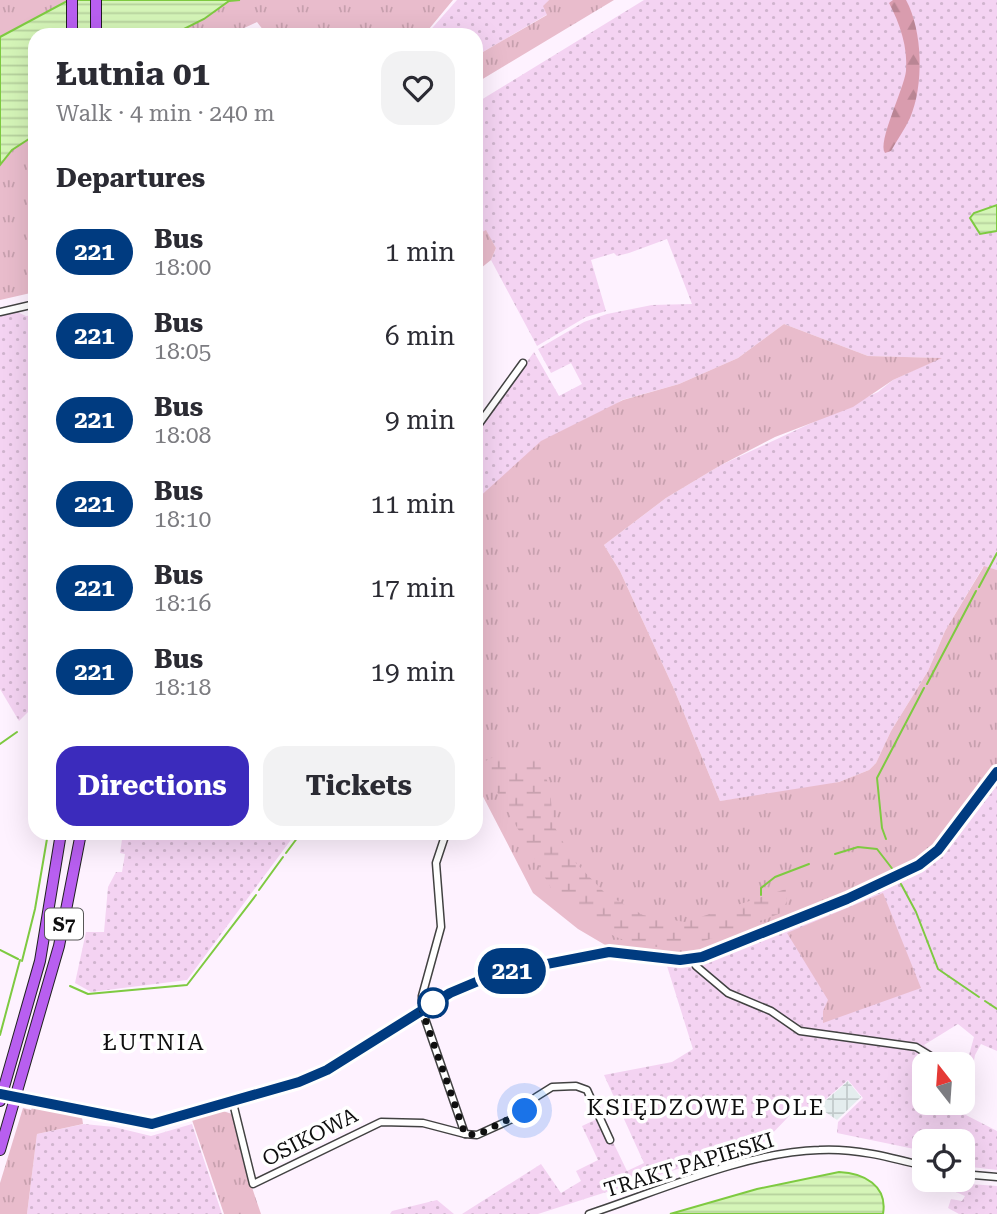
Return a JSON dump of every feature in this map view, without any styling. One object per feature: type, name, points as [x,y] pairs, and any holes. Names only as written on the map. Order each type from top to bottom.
[{"type":"highway","points":[[72,0],[72,28]]},
{"type":"highway","points":[[96,0],[96,28]]},
{"type":"highway","name":"S7","points":[[0,1101],[40,961],[60,840]]},
{"type":"highway","name":"S7","points":[[0,1150],[60,946],[80,840]]},
{"type":"street","points":[[0,312],[28,306]]},
{"type":"street","points":[[483,418],[523,363]]},
{"type":"street","points":[[31,1101],[152,1124],[233,1103],[327,1070],[422,1010],[474,981],[609,952],[693,959],[847,899],[919,865],[938,850],[997,772]]},
{"type":"street","points":[[444,840],[436,863],[442,927],[422,996],[422,1010],[465,1134]]},
{"type":"street","points":[[693,959],[696,966],[727,993],[771,1011],[800,1031],[916,1047],[924,1052]]},
{"type":"street","name":"OSIKOWA","points":[[233,1103],[253,1184],[381,1122],[423,1123],[477,1135],[522,1115],[541,1094],[563,1085],[587,1090],[610,1140]]},
{"type":"street","name":"TRAKT PAPIESKI","points":[[589,1214],[753,1161],[791,1152],[846,1150],[912,1164]]},
{"type":"street","points":[[975,1175],[997,1177]]},
{"type":"shaded area","points":[[69,0],[240,0],[229,1],[186,28],[28,28],[28,140],[12,150],[0,165],[0,37]]},
{"type":"shaded area","points":[[457,0],[549,0],[544,6],[548,14],[483,52],[483,28],[432,28]]},
{"type":"shaded area","points":[[644,0],[997,0],[997,570],[983,567],[945,631],[928,671],[891,731],[876,763],[869,770],[839,782],[805,790],[720,801],[674,689],[620,571],[604,545],[666,498],[721,465],[878,392],[893,380],[940,358],[868,356],[784,324],[738,358],[679,384],[622,400],[483,494],[483,422],[534,352],[559,396],[582,384],[571,363],[551,373],[538,349],[584,322],[607,314],[652,305],[692,304],[667,239],[629,253],[617,256],[614,253],[591,260],[606,311],[586,317],[537,346],[491,260],[496,248],[486,231],[483,232],[483,99]]},
{"type":"shaded area","points":[[997,205],[997,231],[980,234],[970,218],[974,213]]},
{"type":"shaded area","points":[[15,311],[28,316],[28,712],[19,721],[0,689],[0,314]]},
{"type":"shaded area","points":[[997,785],[997,1051],[981,1044],[975,1055],[975,1052],[970,1052],[974,1037],[958,1024],[924,1045],[932,1052],[912,1052],[912,1115],[966,1115],[997,1131],[997,1170],[975,1167],[975,1129],[912,1129],[912,1149],[837,1133],[838,1122],[863,1098],[848,1080],[812,1111],[793,1112],[765,1141],[538,1214],[462,1214],[541,1164],[561,1193],[581,1181],[576,1171],[598,1160],[582,1126],[597,1119],[609,1141],[612,1140],[627,1171],[644,1163],[604,1075],[672,1062],[693,1049],[667,966],[693,967],[881,892],[922,872],[946,852]]},
{"type":"shaded area","points":[[122,840],[291,840],[187,980],[91,992],[75,983],[86,932],[104,932],[108,887],[116,872],[122,872],[125,854],[120,853]]},
{"type":"shaded area","points":[[848,1081],[861,1097],[837,1120],[818,1107]]},
{"type":"shaded area","points":[[84,1124],[114,1127],[151,1136],[192,1124],[222,1214],[27,1214],[37,1134]]},
{"type":"shaded area","points":[[839,1172],[857,1175],[872,1182],[882,1195],[883,1214],[670,1214],[757,1189]]},
{"type":"shaded area","points":[[975,1184],[997,1186],[997,1214],[959,1214],[948,1208],[951,1199],[962,1201],[965,1196],[956,1192],[975,1192]]},
{"type":"shaded area","points":[[437,1200],[454,1214],[390,1214],[392,1211]]},
{"type":"green space","points":[[0,0],[69,0],[0,37]]},
{"type":"green space","points":[[453,0],[430,28],[262,28],[257,22],[244,28],[186,28],[229,1]]},
{"type":"green space","points":[[549,0],[614,0],[483,79],[483,52],[547,15],[543,6]]},
{"type":"green space","points":[[893,0],[906,0],[912,13],[920,59],[915,105],[891,151],[885,153],[885,138],[906,71],[902,36],[889,3]]},
{"type":"green space","points":[[28,140],[28,294],[0,300],[0,165],[12,150]]},
{"type":"green space","points":[[486,230],[496,248],[491,260],[483,266],[483,232]]},
{"type":"green space","points":[[784,324],[868,356],[942,358],[893,380],[853,407],[775,437],[721,465],[666,498],[604,545],[620,571],[674,689],[720,801],[839,782],[869,770],[876,763],[891,731],[928,671],[945,631],[984,566],[997,570],[997,767],[933,850],[916,863],[700,954],[673,956],[612,949],[578,929],[533,893],[483,797],[483,494],[541,441],[623,400],[679,384],[738,358]]},
{"type":"green space","points":[[500,754],[516,761],[538,754],[550,789],[553,824],[573,860],[606,894],[643,915],[685,922],[786,889],[787,901],[781,913],[716,937],[688,944],[661,947],[636,944],[609,934],[582,916],[552,890],[483,767],[483,762]]},
{"type":"green space","points":[[883,893],[921,988],[823,1023],[823,1011],[828,1000],[787,933]]},
{"type":"green space","points":[[33,1106],[82,1117],[83,1124],[37,1134],[27,1214],[0,1214],[0,1183],[23,1108],[31,1110]]},
{"type":"green space","points":[[223,1111],[232,1114],[243,1161],[261,1214],[224,1214],[192,1120]]},
{"type":"waterway","points":[[979,587],[997,553]]},
{"type":"waterway","points":[[927,684],[976,591]]},
{"type":"waterway","points":[[886,839],[882,828],[877,778],[924,688]]},
{"type":"waterway","points":[[0,744],[17,732]]},
{"type":"waterway","points":[[22,961],[35,909],[47,840]]},
{"type":"waterway","points":[[286,853],[296,840]]},
{"type":"waterway","points":[[835,854],[858,847],[877,849],[894,871]]},
{"type":"waterway","points":[[259,890],[283,857]]},
{"type":"waterway","points":[[761,895],[761,888],[775,877],[809,864]]},
{"type":"waterway","points":[[901,884],[916,912],[938,969],[979,997]]},
{"type":"waterway","points":[[70,986],[88,994],[187,985],[256,895]]},
{"type":"waterway","points":[[0,950],[18,959]]},
{"type":"waterway","points":[[0,1035],[20,960]]},
{"type":"waterway","points":[[985,1001],[997,1009]]},
{"type":"tunnel","points":[[0,1094],[31,1101]]},
{"type":"bus line","name":"221","points":[[0,1094],[135,1123],[152,1124],[233,1103],[327,1070],[450,993],[495,974],[609,952],[680,960],[702,957],[847,899],[919,865],[938,850],[997,772]]},
{"type":"district","name":"ŁUTNIA","points":[[154,1042]]},
{"type":"district","name":"KSIĘDZOWE POLE","points":[[706,1107]]},
{"type":"route","points":[[433,1003],[422,1010],[465,1134],[477,1135],[522,1115],[525,1111]]}]
